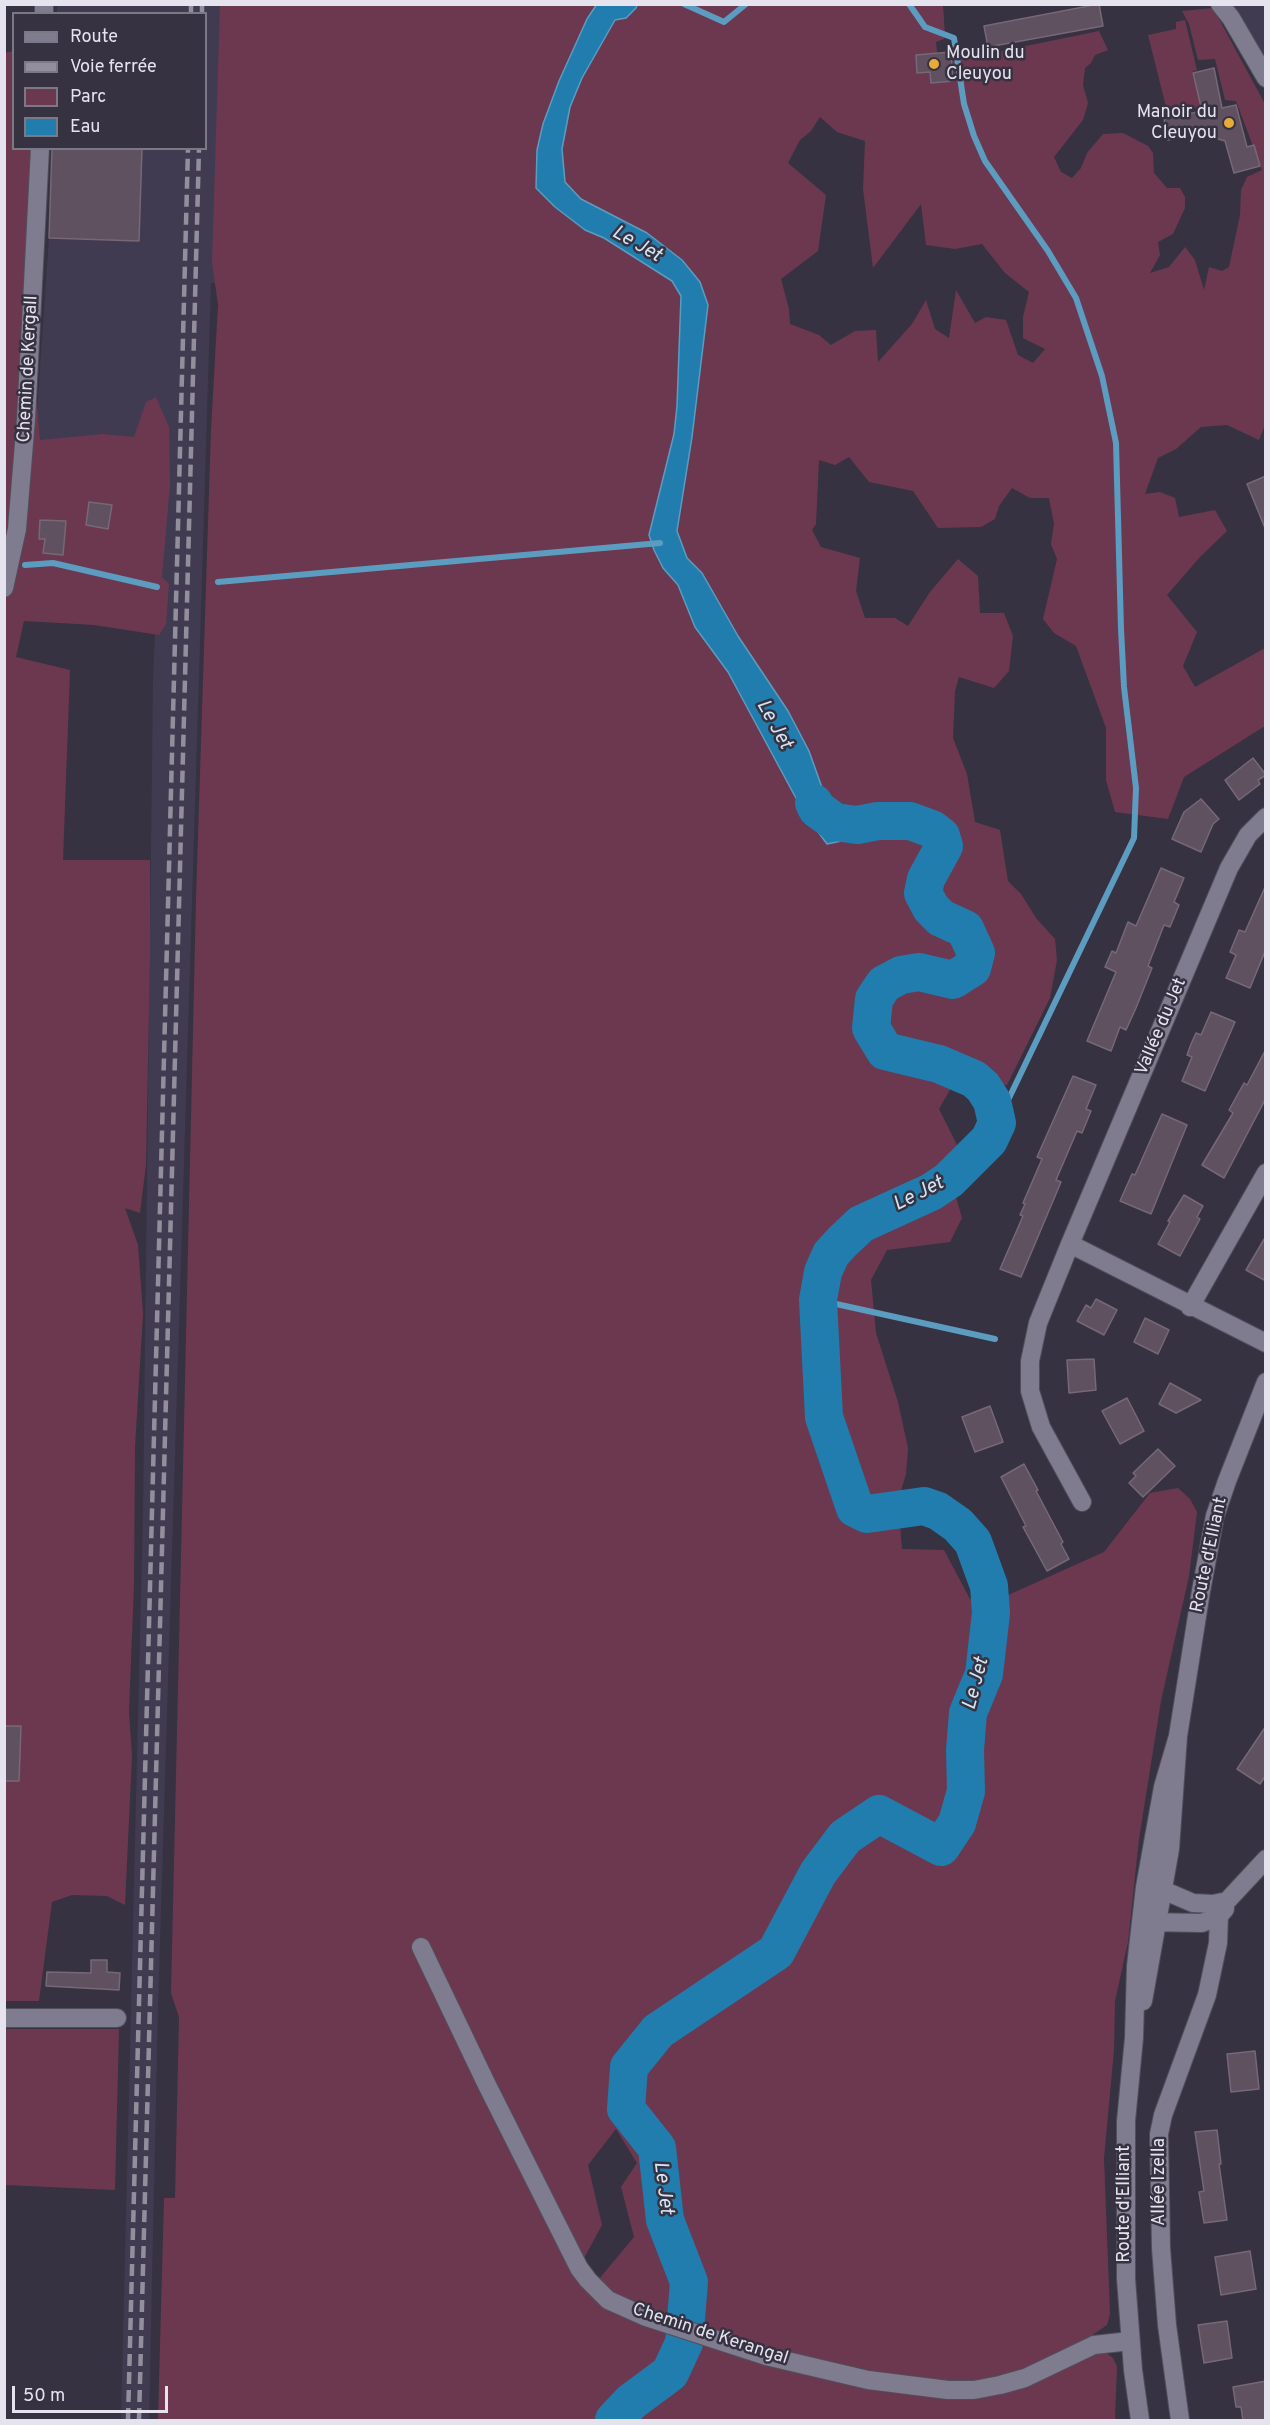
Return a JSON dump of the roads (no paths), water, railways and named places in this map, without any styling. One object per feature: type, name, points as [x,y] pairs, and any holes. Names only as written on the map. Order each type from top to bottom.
[{"type":"street","points":[[1220,4],[1231,18],[1266,78]]},
{"type":"street","name":"Chemin de Kergall","points":[[4,588],[17,529],[26,419],[40,150]]},
{"type":"street","name":"Vallée du Jet","points":[[1082,1502],[1041,1427],[1034,1407],[1030,1383],[1032,1344],[1038,1323],[1070,1245],[1229,868],[1248,835],[1266,817]]},
{"type":"street","points":[[1190,1307],[1266,1173]]},
{"type":"street","points":[[1070,1245],[1266,1343]]},
{"type":"street","name":"Route d'Elliant","points":[[1140,2421],[1125,2279],[1124,2155],[1134,2038],[1136,1966],[1150,1922],[1164,1892],[1173,1821],[1178,1736],[1215,1516],[1266,1382]]},
{"type":"street","name":"Route d'Elliant","points":[[1150,1922],[1145,1887],[1163,1787],[1178,1736]]},
{"type":"street","points":[[1150,1922],[1202,1923],[1223,1909],[1266,1858]]},
{"type":"street","points":[[1145,1887],[1193,1903],[1213,1904],[1223,1909]]},
{"type":"street","name":"Allée Izella","points":[[1180,2421],[1167,2325],[1161,2248],[1159,2134],[1163,2115],[1207,1995],[1223,1909]]},
{"type":"street","name":"Chemin de Kerangal","points":[[421,1947],[579,2268],[599,2292],[619,2306],[766,2355],[868,2380],[948,2390],[974,2390],[1000,2385],[1025,2378],[1094,2346],[1130,2341]]},
{"type":"street","points":[[4,2018],[117,2018]]},
{"type":"street","name":"Route d'Elliant","points":[[1128,2421],[1133,2370]]},
{"type":"water","points":[[597,4],[637,5],[626,18],[615,20],[582,78],[570,107],[562,149],[565,182],[581,199],[647,233],[682,260],[700,282],[708,305],[692,437],[677,531],[687,558],[702,573],[738,636],[788,711],[809,751],[825,796],[844,811],[858,812],[856,838],[827,844],[804,813],[728,672],[695,627],[678,585],[663,568],[649,535],[674,434],[681,296],[672,281],[604,238],[585,230],[555,207],[536,188],[537,150],[543,124],[559,81],[587,19]]},
{"type":"waterway","points":[[684,4],[724,22],[746,4]]},
{"type":"waterway","points":[[909,4],[925,27],[954,38],[964,104],[974,136],[985,161],[1048,251],[1076,298],[1102,376],[1116,443],[1124,687],[1136,788],[1134,838],[997,1123]]},
{"type":"waterway","points":[[218,582],[660,543]]},
{"type":"waterway","points":[[25,565],[53,563],[157,587]]},
{"type":"waterway","name":"Le Jet","points":[[614,2420],[631,2402],[670,2373],[684,2343],[689,2282],[665,2220],[657,2148],[626,2109],[629,2067],[658,2031],[776,1952],[818,1873],[845,1837],[879,1814],[941,1847],[957,1823],[966,1791],[965,1750],[968,1713],[984,1674],[991,1613],[989,1586],[973,1542],[958,1525],[938,1511],[924,1506],[867,1514],[855,1508],[824,1417],[818,1300],[823,1272],[831,1254],[842,1242],[861,1224],[931,1192],[949,1180],[989,1140],[997,1123],[992,1101],[983,1087],[974,1079],[939,1064],[885,1051],[871,1028],[874,999],[884,984],[901,975],[919,972],[953,980],[972,968],[976,953],[965,929],[941,918],[931,908],[923,893],[926,879],[944,846],[941,836],[932,829],[910,821],[878,821],[857,825],[835,822],[817,809],[814,803]]},
{"type":"waterway","points":[[818,1300],[995,1339]]},
{"type":"railway","points":[[191,4],[191,12]]},
{"type":"railway","points":[[202,4],[202,12]]},
{"type":"railway","points":[[128,2420],[188,150]]},
{"type":"railway","points":[[139,2420],[199,150]]},
{"type":"place","name":"Moulin du Cleuyou","points":[[934,64]]},
{"type":"place","name":"Manoir du Cleuyou","points":[[1229,123]]}]
